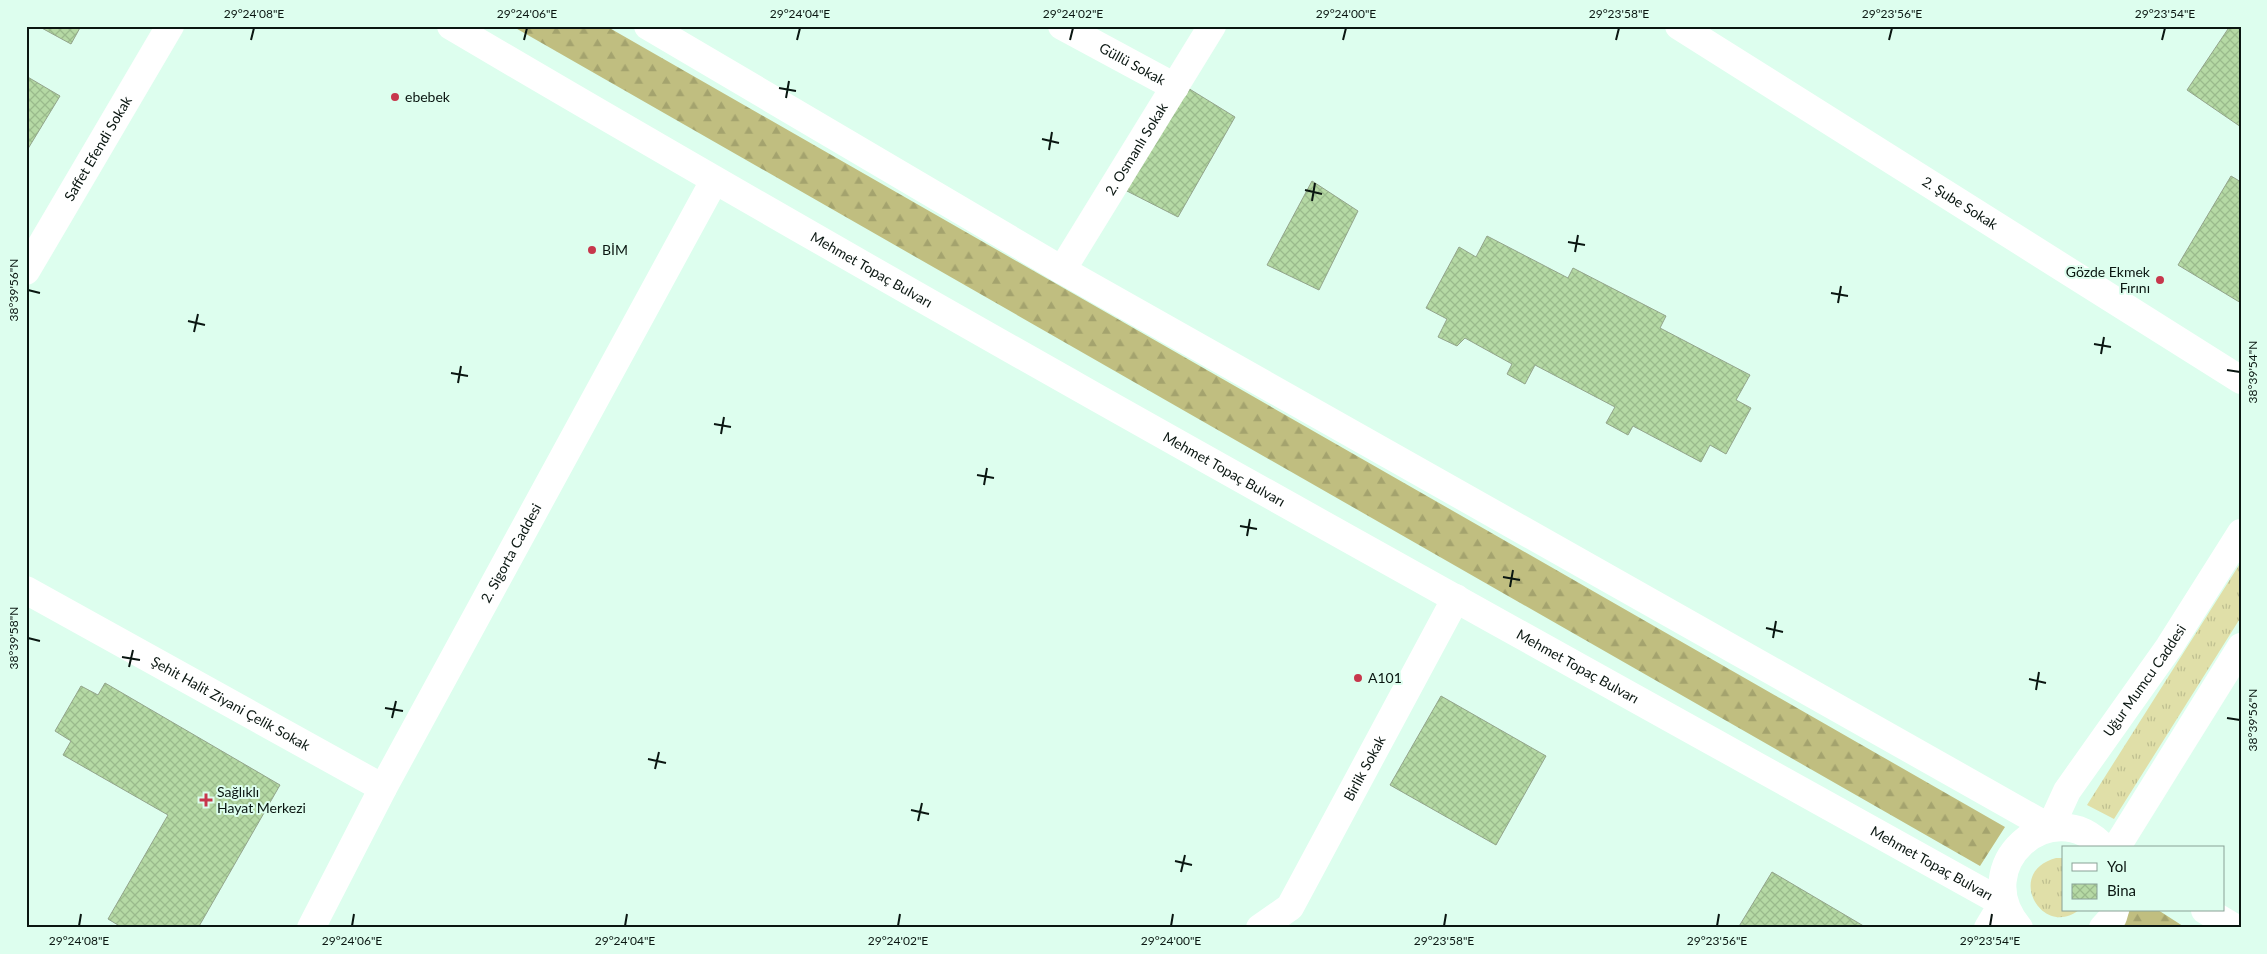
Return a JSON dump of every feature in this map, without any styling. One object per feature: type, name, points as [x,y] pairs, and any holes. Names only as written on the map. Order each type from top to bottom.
[{"type":"main road","name":"Saffet Efendi Sokak","points":[[26,271],[170,26]]},
{"type":"main road","name":"Mehmet Topaç Bulvarı","points":[[451,26],[714,182],[2003,903]]},
{"type":"main road","points":[[648,26],[1062,270],[2050,828]]},
{"type":"main road","name":"Güllü Sokak","points":[[1062,26],[1175,87]]},
{"type":"main road","name":"2. Osmanlı Sokak","points":[[1062,270],[1212,26]]},
{"type":"main road","name":"2. Şube Sokak","points":[[1679,26],[2241,380]]},
{"type":"main road","name":"2. Sigorta Caddesi","points":[[312,928],[383,788],[714,182]]},
{"type":"main road","name":"Uğur Mumcu Caddesi","points":[[2050,828],[2068,790],[2169,647],[2241,533]]},
{"type":"main road","name":"Şehit Halit Ziyani Çelik Sokak","points":[[26,590],[383,788]]},
{"type":"main road","name":"Birlik Sokak","points":[[1260,928],[1290,907],[1456,598]]},
{"type":"main road","points":[[2117,846],[2241,647]]},
{"type":"main road","points":[[2019,928],[2010,918],[2003,903],[2001,886],[2004,870],[2011,855],[2021,842],[2035,833],[2050,828],[2074,829],[2096,838],[2102,846]]},
{"type":"main road","points":[[1988,928],[2003,903]]},
{"type":"main road","points":[[2103,928],[2114,912]]},
{"type":"main road","points":[[2208,912],[2235,928]]},
{"type":"green space","points":[[512,26],[606,26],[2005,827],[1980,866]]},
{"type":"green space","points":[[2241,562],[2241,617],[2114,819],[2087,805]]},
{"type":"green space","points":[[2056,858],[2062,858],[2062,912],[2075,912],[2065,917],[2052,916],[2042,910],[2034,900],[2031,888],[2032,876],[2041,865]]},
{"type":"green space","points":[[2129,912],[2161,912],[2186,928],[2121,928]]},
{"type":"building","points":[[38,26],[81,26],[71,44]]},
{"type":"building","points":[[2230,26],[2241,26],[2241,127],[2187,90]]},
{"type":"building","points":[[26,76],[60,96],[26,152]]},
{"type":"building","points":[[1183,85],[1235,117],[1178,217],[1125,190]]},
{"type":"building","points":[[2231,176],[2241,182],[2241,303],[2178,265]]},
{"type":"building","points":[[1312,181],[1358,211],[1319,290],[1267,265]]},
{"type":"building","points":[[1487,236],[1568,278],[1573,268],[1666,316],[1660,328],[1750,375],[1736,400],[1751,408],[1726,454],[1710,445],[1701,462],[1633,426],[1628,435],[1606,423],[1615,407],[1535,365],[1525,384],[1507,374],[1512,364],[1465,338],[1457,346],[1438,337],[1447,319],[1426,308],[1459,247],[1476,257]]},
{"type":"building","name":"Sağlıklı Hayat Merkezi","points":[[105,683],[280,785],[198,928],[123,928],[108,919],[168,815],[63,755],[71,741],[55,731],[81,686],[98,695]]},
{"type":"building","points":[[1441,696],[1546,756],[1496,845],[1390,785]]},
{"type":"building","points":[[1772,872],[1867,928],[1738,928]]},
{"type":"place","name":"ebebek","points":[[395,97]]},
{"type":"place","name":"BİM","points":[[592,250]]},
{"type":"place","name":"Gözde Ekmek Fırını","points":[[2160,280]]},
{"type":"place","name":"A101","points":[[1358,678]]},
{"type":"place","name":"Sağlıklı Hayat Merkezi","points":[[206,800]]}]
